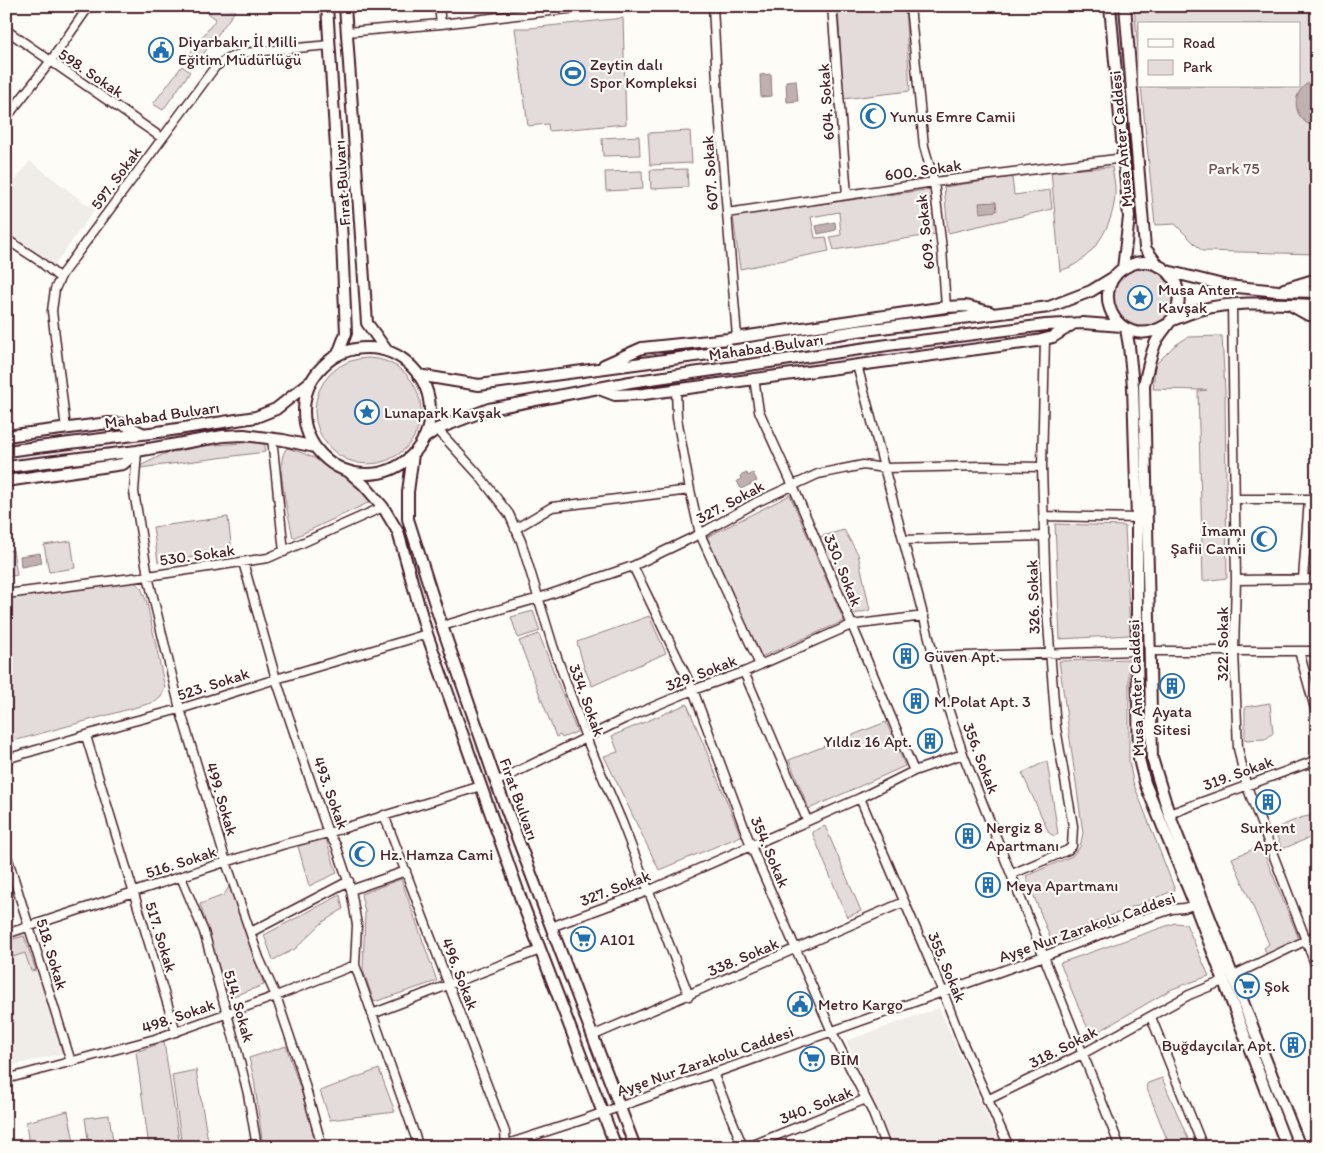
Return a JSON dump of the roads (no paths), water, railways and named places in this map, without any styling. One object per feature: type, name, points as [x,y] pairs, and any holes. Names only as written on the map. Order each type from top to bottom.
[{"type":"main road","name":"Fırat Bulvarı","points":[[327,6],[346,333],[338,354]]},
{"type":"main road","name":"Fırat Bulvarı","points":[[345,6],[367,322],[387,351]]},
{"type":"main road","name":"Musa Anter Caddesi","points":[[1110,6],[1130,217],[1123,269]]},
{"type":"main road","name":"Musa Anter Caddesi","points":[[1124,6],[1145,248],[1162,268]]},
{"type":"main road","points":[[1317,292],[1278,291],[1227,286],[1162,268],[1150,262],[1140,262],[1123,269],[1114,277],[1109,288],[1108,299],[1110,311],[1117,321],[1124,327],[1139,333],[1148,333],[1201,310],[1232,305],[1317,305]]},
{"type":"main road","points":[[1162,268],[1175,283],[1179,298],[1178,308],[1168,323]]},
{"type":"main road","name":"Mahabad Bulvarı","points":[[418,375],[479,385],[724,352],[866,330],[1049,307],[1091,291],[1114,277]]},
{"type":"main road","points":[[1278,291],[1317,279]]},
{"type":"main road","points":[[1289,304],[1308,315],[1317,315]]},
{"type":"main road","points":[[594,370],[642,348],[737,337],[946,306],[966,306],[999,314]]},
{"type":"main road","points":[[598,388],[615,395],[644,394],[1045,339],[1053,337],[1076,323]]},
{"type":"main road","name":"Mahabad Bulvarı","points":[[423,439],[437,429],[489,408],[630,382],[880,346],[1046,325],[1076,323],[1124,327]]},
{"type":"main road","name":"Musa Anter Caddesi","points":[[1168,323],[1155,344],[1144,385],[1152,758],[1199,903],[1287,1147]]},
{"type":"main road","name":"Musa Anter Caddesi","points":[[1124,327],[1132,386],[1137,518],[1139,759],[1145,783],[1199,903]]},
{"type":"main road","points":[[354,348],[371,348],[387,351],[404,360],[418,375],[426,390],[430,406],[429,423],[423,439],[412,454],[402,463],[390,470],[377,474],[349,472],[324,458],[315,447],[307,432],[303,415],[304,398],[310,382],[318,370],[338,354],[354,348]]},
{"type":"main road","name":"Mahabad Bulvarı","points":[[6,451],[143,434],[256,417],[276,409],[310,382]]},
{"type":"main road","points":[[6,436],[109,423],[123,424],[143,434]]},
{"type":"main road","name":"Mahabad Bulvarı","points":[[6,467],[137,451],[223,436],[244,435],[272,438],[315,447]]},
{"type":"main road","points":[[6,481],[86,471],[123,464],[137,451]]},
{"type":"main road","name":"Fırat Bulvarı","points":[[412,454],[408,492],[408,520],[442,626],[496,782],[635,1147]]},
{"type":"main road","name":"Fırat Bulvarı","points":[[349,472],[364,485],[383,507],[398,532],[427,634],[540,950],[616,1147]]},
{"type":"main road","points":[[398,532],[400,524],[403,523],[406,523],[412,530]]},
{"type":"main road","name":"Musa Anter Caddesi","points":[[1228,979],[1302,1147]]},
{"type":"street","points":[[439,6],[441,24]]},
{"type":"street","points":[[347,32],[441,24],[593,6]]},
{"type":"street","name":"607. Sokak","points":[[713,6],[726,213],[737,337]]},
{"type":"street","name":"604. Sokak","points":[[832,6],[847,195]]},
{"type":"street","name":"609. Sokak","points":[[910,6],[924,146],[934,182],[942,249],[946,306]]},
{"type":"street","points":[[6,118],[50,62],[87,7]]},
{"type":"street","name":"598. Sokak","points":[[6,30],[162,138]]},
{"type":"street","name":"597. Sokak","points":[[66,429],[52,311],[55,289],[60,278],[215,67],[227,59],[242,53],[330,46]]},
{"type":"street","name":"600. Sokak","points":[[726,213],[934,182],[1124,158]]},
{"type":"street","points":[[6,238],[60,278]]},
{"type":"street","name":"322. Sokak","points":[[1232,305],[1236,499],[1234,651],[1238,748],[1246,784],[1317,969]]},
{"type":"street","name":"326. Sokak","points":[[1012,874],[1068,850],[1072,846],[1073,826],[1057,731],[1050,654],[1042,467],[1045,339]]},
{"type":"street","name":"356. Sokak","points":[[857,365],[924,616],[933,657],[963,754],[1120,1147]]},
{"type":"street","name":"330. Sokak","points":[[754,378],[759,411],[793,486],[914,771]]},
{"type":"street","points":[[676,389],[677,418],[700,534],[760,665]]},
{"type":"street","name":"334. Sokak","points":[[437,429],[478,474],[508,514],[521,541],[553,646],[586,738],[622,822],[689,996]]},
{"type":"street","points":[[272,438],[284,552]]},
{"type":"street","name":"499. Sokak","points":[[137,451],[134,492],[148,576],[180,710],[226,862],[259,958],[276,996],[300,1067],[322,1147]]},
{"type":"street","name":"327. Sokak","points":[[442,626],[539,598],[634,566],[700,534],[757,502],[818,474],[863,465],[884,468],[1042,467]]},
{"type":"street","points":[[515,529],[552,507],[690,490]]},
{"type":"street","points":[[1236,499],[1313,499],[1303,579]]},
{"type":"street","name":"530. Sokak","points":[[6,594],[268,558],[383,507]]},
{"type":"street","points":[[1044,516],[1137,518]]},
{"type":"street","points":[[903,540],[1045,536]]},
{"type":"street","name":"493. Sokak","points":[[243,562],[276,679],[328,833],[336,845],[349,881],[357,926],[354,965],[419,1147]]},
{"type":"street","name":"354. Sokak","points":[[634,566],[693,690],[751,846],[832,1032],[866,1099],[886,1147]]},
{"type":"street","points":[[1236,580],[1317,579]]},
{"type":"street","name":"329. Sokak","points":[[496,782],[624,719],[693,690],[744,672],[851,625],[924,616]]},
{"type":"street","name":"523. Sokak","points":[[6,759],[180,710],[427,634]]},
{"type":"street","points":[[933,657],[1137,651]]},
{"type":"street","points":[[1149,651],[1317,651]]},
{"type":"street","points":[[1299,651],[1317,716]]},
{"type":"street","points":[[744,672],[807,820]]},
{"type":"street","name":"517. Sokak","points":[[86,736],[176,1032]]},
{"type":"street","name":"327. Sokak","points":[[551,927],[648,890],[860,798],[914,771],[963,754]]},
{"type":"street","name":"319. Sokak","points":[[1169,814],[1246,784],[1317,760]]},
{"type":"street","name":"516. Sokak","points":[[6,934],[226,862],[481,786]]},
{"type":"street","name":"355. Sokak","points":[[860,798],[1009,1147]]},
{"type":"street","name":"496. Sokak","points":[[384,815],[505,1132],[503,1146]]},
{"type":"street","name":"518. Sokak","points":[[6,853],[71,1062]]},
{"type":"street","points":[[351,890],[406,871]]},
{"type":"street","name":"514. Sokak","points":[[181,877],[204,932],[248,1094],[256,1147]]},
{"type":"street","points":[[251,932],[349,881]]},
{"type":"street","name":"338. Sokak","points":[[592,1036],[689,996],[904,902]]},
{"type":"street","name":"Ayşe Nur Zarakolu Caddesi","points":[[503,1146],[832,1032],[1172,909],[1199,903]]},
{"type":"street","name":"318. Sokak","points":[[988,1100],[1084,1053],[1189,995],[1228,979],[1317,935]]},
{"type":"street","points":[[372,1014],[540,950]]},
{"type":"street","name":"498. Sokak","points":[[6,1079],[176,1032],[276,996],[354,965]]},
{"type":"street","points":[[1151,1017],[1203,1147]]},
{"type":"street","points":[[713,1073],[743,1147]]},
{"type":"street","name":"340. Sokak","points":[[748,1147],[866,1099]]},
{"type":"street","points":[[1302,1147],[1317,1142]]},
{"type":"place","name":"Diyarbakır İl Milli Eğitim Müdürlüğü","points":[[161,50]]},
{"type":"place","name":"Zeytin dalı Spor Kompleksi","points":[[573,73]]},
{"type":"place","name":"Yunus Emre Camii","points":[[873,116]]},
{"type":"place","name":"Musa Anter Kavşak","points":[[1140,298]]},
{"type":"place","name":"Lunapark Kavşak","points":[[367,412]]},
{"type":"place","name":"İmamı Şafii Camii","points":[[1264,539]]},
{"type":"place","name":"Güven Apt.","points":[[906,656]]},
{"type":"place","name":"Ayata Sitesi","points":[[1172,686]]},
{"type":"place","name":"M.Polat Apt. 3","points":[[916,701]]},
{"type":"place","name":"Yıldız 16 Apt.","points":[[930,741]]},
{"type":"place","name":"Surkent Apt.","points":[[1268,802]]},
{"type":"place","name":"Nergiz 8 Apartmanı","points":[[968,836]]},
{"type":"place","name":"Hz. Hamza Cami","points":[[362,854]]},
{"type":"place","name":"Meya Apartmanı","points":[[988,885]]},
{"type":"place","name":"A101","points":[[583,939]]},
{"type":"place","name":"Şok","points":[[1247,986]]},
{"type":"place","name":"Metro Kargo","points":[[800,1004]]},
{"type":"place","name":"Buğdaycılar Apt.","points":[[1293,1045]]},
{"type":"place","name":"BİM","points":[[812,1059]]},
{"type":"park label","name":"Park 75","points":[[1234,168]]}]
